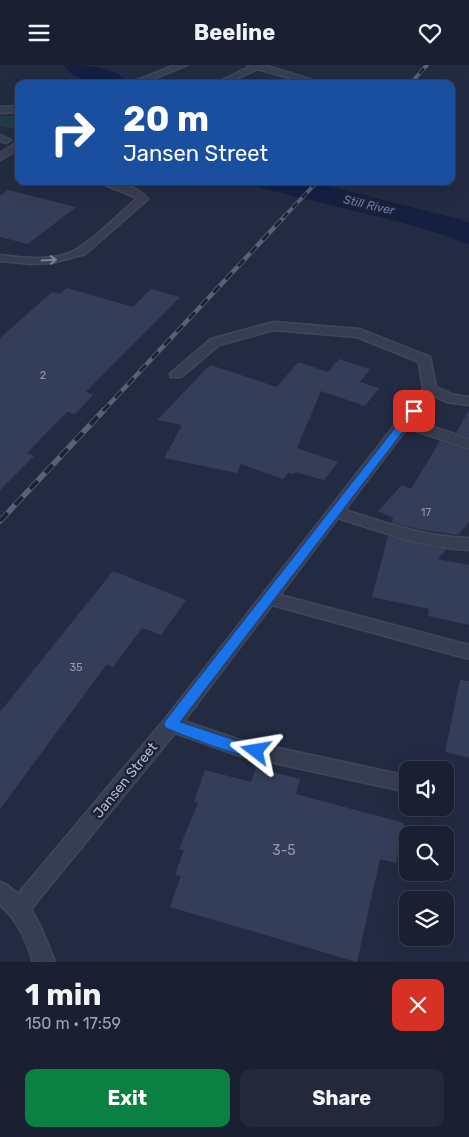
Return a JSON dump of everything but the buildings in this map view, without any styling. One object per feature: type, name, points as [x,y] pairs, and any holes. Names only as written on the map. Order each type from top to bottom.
[{"type":"street","points":[[143,80],[183,65]]},
{"type":"street","points":[[226,80],[257,65],[308,80]]},
{"type":"street","points":[[0,110],[15,109]]},
{"type":"street","points":[[4,155],[15,147]]},
{"type":"street","points":[[0,258],[52,260],[81,252],[143,199],[140,195],[112,185]]},
{"type":"street","points":[[176,374],[215,342],[274,326],[359,333],[425,360],[430,389],[451,399],[469,401]]},
{"type":"street","name":"Jansen Street","points":[[19,908],[170,724],[430,389]]},
{"type":"street","points":[[405,422],[469,444]]},
{"type":"street","points":[[336,512],[449,544],[469,544]]},
{"type":"street","points":[[268,598],[469,652]]},
{"type":"street","points":[[170,724],[237,747],[399,782]]},
{"type":"street","points":[[0,892],[19,908],[35,937],[44,962]]},
{"type":"shaded area","points":[[15,115],[15,129],[0,126],[0,116]]},
{"type":"waterway","name":"Still River","points":[[76,65],[108,80]]},
{"type":"waterway","name":"Still River","points":[[285,185],[406,214],[452,227],[469,235]]},
{"type":"railway","points":[[414,80],[427,65]]},
{"type":"railway","points":[[283,218],[314,185]]},
{"type":"railway","points":[[103,411],[284,217]]},
{"type":"railway","points":[[0,521],[104,410]]},
{"type":"route","points":[[256,751],[237,747],[170,724],[414,411]]}]
